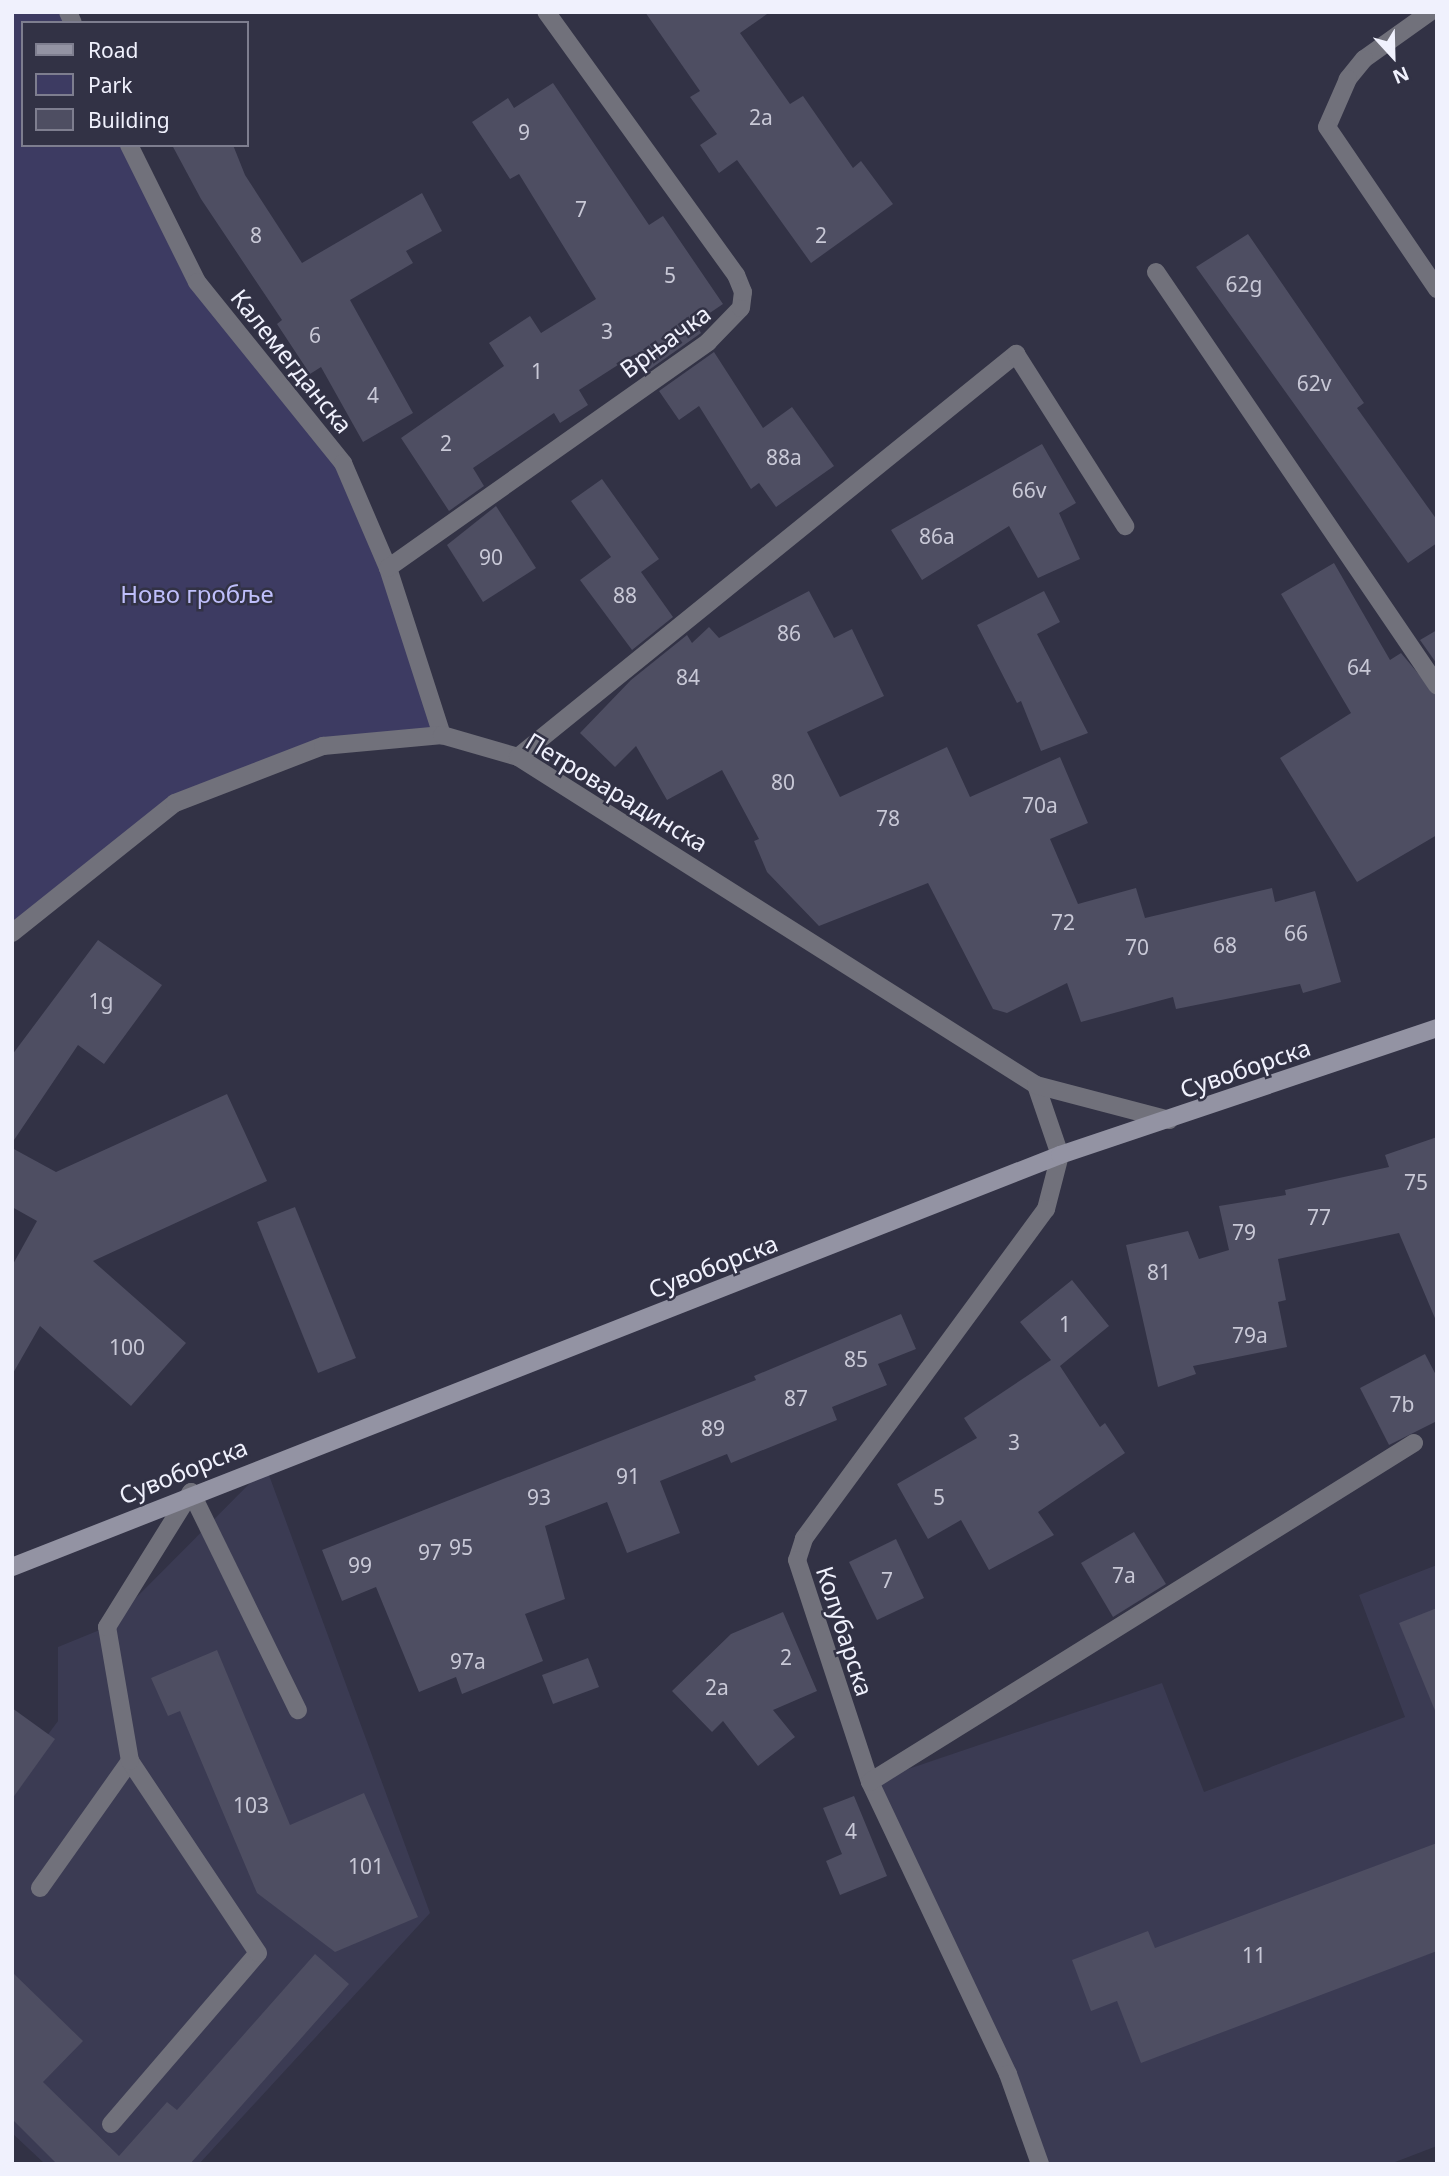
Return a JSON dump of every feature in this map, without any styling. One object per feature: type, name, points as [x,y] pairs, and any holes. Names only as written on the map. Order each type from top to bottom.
[{"type":"main road","name":"Сувоборска","points":[[12,1567],[191,1492],[1060,1155],[1437,1028]]},
{"type":"street","name":"Врњачка","points":[[388,568],[708,342],[741,307],[743,292],[736,275],[546,12]]},
{"type":"street","points":[[1430,12],[1364,59],[1348,79],[1327,127],[1437,289]]},
{"type":"street","name":"Калемегданска","points":[[130,147],[197,282],[343,463],[388,568],[442,735]]},
{"type":"street","points":[[1156,272],[1437,685]]},
{"type":"street","points":[[518,757],[1016,354],[1125,526]]},
{"type":"street","name":"Петроварадинска","points":[[12,933],[175,803],[323,746],[442,735],[518,757],[1036,1085],[1169,1120]]},
{"type":"street","points":[[1036,1085],[1060,1155]]},
{"type":"street","name":"Колубарска","points":[[1040,2164],[1008,2074],[870,1782],[797,1560],[804,1539],[1046,1209],[1060,1155]]},
{"type":"street","points":[[870,1782],[1414,1443]]},
{"type":"street","points":[[191,1492],[298,1710]]},
{"type":"street","points":[[111,2124],[258,1953],[130,1762],[107,1627],[191,1492]]},
{"type":"street","points":[[40,1888],[130,1762]]},
{"type":"shaded area","points":[[266,1467],[430,1913],[199,2164],[45,2164],[12,2133],[12,1783],[58,1721],[58,1647],[107,1627]]},
{"type":"shaded area","points":[[1437,1565],[1437,2146],[1390,2164],[1040,2164],[870,1782],[1162,1683],[1204,1792],[1405,1717],[1359,1595]]},
{"type":"green space","name":"Ново гробље","points":[[12,12],[68,12],[72,21],[21,21],[21,147],[130,147],[177,251],[343,463],[442,735],[323,746],[175,803],[12,933]]},
{"type":"building","points":[[645,12],[770,12],[740,33],[790,104],[803,96],[853,168],[861,161],[893,204],[811,263],[737,160],[719,173],[700,145],[717,134],[690,97],[700,91]]},
{"type":"building","points":[[553,83],[649,225],[663,216],[723,304],[695,323],[701,333],[646,372],[635,354],[579,390],[588,405],[560,423],[554,413],[473,468],[484,486],[449,511],[401,438],[504,366],[489,343],[530,316],[541,333],[596,299],[519,174],[510,179],[472,122],[508,98],[514,108]]},
{"type":"building","points":[[173,147],[234,147],[245,175],[302,263],[422,193],[442,231],[406,251],[413,263],[350,300],[413,413],[363,442],[321,367],[310,374],[277,324],[282,320],[201,199]]},
{"type":"building","points":[[1248,234],[1364,403],[1357,408],[1437,520],[1437,543],[1408,563],[1196,267]]},
{"type":"building","points":[[714,352],[763,428],[792,407],[834,466],[776,507],[759,483],[751,489],[699,406],[679,420],[659,391]]},
{"type":"building","points":[[1042,444],[1076,503],[1059,513],[1080,559],[1038,578],[1009,526],[922,580],[891,530]]},
{"type":"building","points":[[602,479],[659,559],[641,572],[673,617],[632,650],[580,580],[611,557],[571,501]]},
{"type":"building","points":[[496,506],[536,568],[483,602],[447,545]]},
{"type":"building","points":[[1334,563],[1390,660],[1401,653],[1437,696],[1437,835],[1357,882],[1280,758],[1351,713],[1281,594]]},
{"type":"building","points":[[809,591],[834,638],[852,629],[884,696],[807,732],[840,797],[947,747],[970,797],[1060,757],[1088,823],[1050,839],[1078,904],[1136,888],[1145,918],[1272,888],[1275,902],[1315,891],[1341,982],[1303,993],[1300,984],[1176,1009],[1173,997],[1081,1022],[1067,983],[1007,1013],[993,1009],[928,883],[819,926],[767,872],[754,841],[759,839],[722,770],[667,800],[636,746],[615,767],[580,733],[631,680],[687,635],[692,643],[709,627],[719,638]]},
{"type":"building","points":[[1044,591],[1060,622],[1037,634],[1088,733],[1041,751],[1021,701],[1017,703],[977,625]]},
{"type":"building","points":[[1437,630],[1437,664],[1420,640]]},
{"type":"building","points":[[98,940],[162,985],[104,1064],[78,1045],[12,1143],[12,1055]]},
{"type":"building","points":[[227,1094],[267,1181],[93,1261],[186,1343],[131,1406],[40,1326],[12,1375],[12,1266],[37,1221],[12,1207],[12,1148],[56,1172]]},
{"type":"building","points":[[1437,1137],[1437,1323],[1399,1233],[1278,1259],[1286,1300],[1278,1302],[1287,1347],[1193,1366],[1196,1374],[1158,1387],[1126,1245],[1188,1231],[1199,1259],[1229,1250],[1219,1206],[1286,1195],[1285,1190],[1389,1167],[1385,1155]]},
{"type":"building","points":[[295,1207],[356,1358],[318,1373],[257,1222]]},
{"type":"building","points":[[1072,1280],[1109,1326],[1060,1366],[1100,1427],[1105,1423],[1125,1453],[1038,1512],[1054,1535],[989,1570],[961,1520],[928,1539],[897,1484],[977,1438],[964,1418],[1051,1360],[1020,1322]]},
{"type":"building","points":[[901,1314],[916,1349],[878,1364],[887,1385],[832,1407],[837,1420],[731,1463],[727,1454],[660,1481],[680,1533],[627,1553],[607,1502],[545,1526],[565,1599],[525,1614],[543,1661],[462,1694],[456,1677],[419,1692],[376,1587],[342,1601],[322,1550],[756,1380],[754,1376]]},
{"type":"building","points":[[1425,1354],[1437,1377],[1437,1421],[1389,1445],[1360,1388]]},
{"type":"building","points":[[1134,1532],[1166,1584],[1113,1617],[1081,1563]]},
{"type":"building","points":[[896,1539],[924,1598],[877,1620],[849,1562]]},
{"type":"building","points":[[1437,1608],[1437,1712],[1436,1713],[1399,1623]]},
{"type":"building","points":[[783,1612],[817,1691],[773,1710],[795,1737],[758,1766],[723,1721],[712,1732],[672,1691],[731,1634]]},
{"type":"building","points":[[217,1650],[290,1825],[364,1793],[418,1917],[335,1952],[257,1893],[180,1711],[168,1716],[151,1678]]},
{"type":"building","points":[[588,1658],[599,1687],[553,1704],[542,1675]]},
{"type":"building","points":[[12,1708],[55,1739],[12,1799]]},
{"type":"building","points":[[854,1796],[887,1876],[840,1895],[826,1861],[842,1854],[823,1808]]},
{"type":"building","points":[[1437,1843],[1437,1951],[1141,2063],[1117,2001],[1091,2011],[1072,1960],[1148,1931],[1155,1948]]},
{"type":"building","points":[[315,1954],[349,1984],[190,2164],[57,2164],[12,2119],[12,1972],[83,2041],[43,2082],[119,2156],[167,2102],[177,2110]]}]
